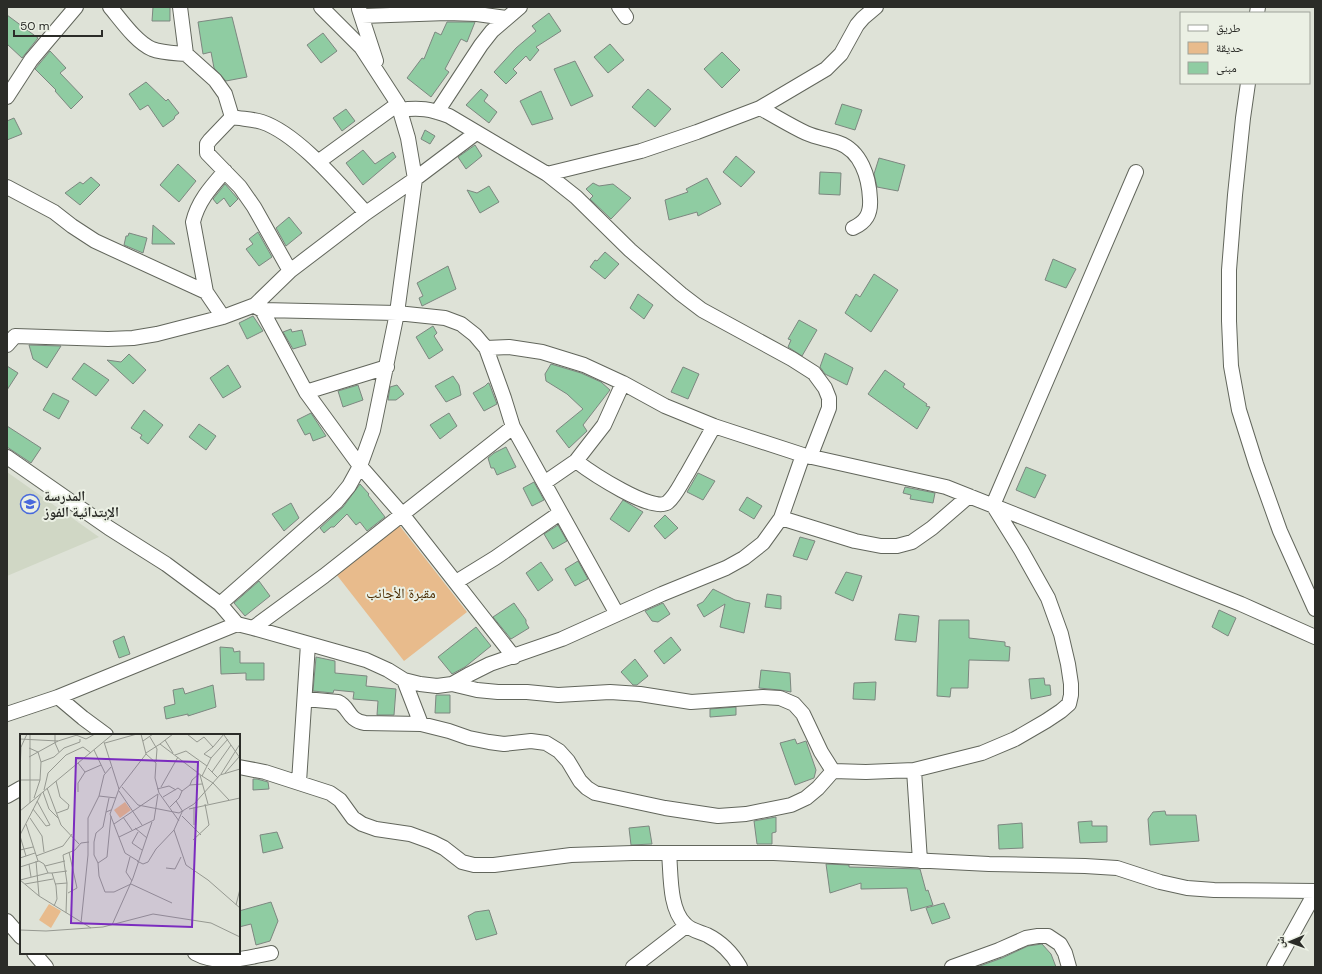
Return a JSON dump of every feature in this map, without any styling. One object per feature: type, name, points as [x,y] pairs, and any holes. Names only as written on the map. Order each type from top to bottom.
[{"type":"street","points":[[7,96],[31,60],[76,7]]},
{"type":"street","points":[[110,7],[137,38],[152,49],[186,54],[215,80],[225,94],[232,117]]},
{"type":"street","points":[[180,7],[186,54]]},
{"type":"street","points":[[220,604],[336,502],[349,486],[360,466],[372,430],[397,313],[415,179],[408,138],[399,107],[361,46],[321,7]]},
{"type":"street","points":[[437,112],[481,45],[492,31],[520,7]]},
{"type":"street","points":[[547,174],[641,152],[760,108],[826,69],[841,54],[857,25],[876,7]]},
{"type":"street","points":[[381,77],[360,12],[477,14],[506,18]]},
{"type":"street","points":[[1248,84],[1240,141],[1229,270],[1231,366],[1240,410],[1256,464],[1280,531],[1315,610]]},
{"type":"street","points":[[318,162],[399,107],[437,112],[449,116],[547,174],[576,197],[630,250],[702,310],[792,359],[814,373],[825,388],[829,398],[829,408],[781,518],[764,543],[744,558],[726,568],[662,594],[562,639],[490,664],[468,674],[452,684]]},
{"type":"street","points":[[760,108],[805,133],[846,146],[858,158],[865,172],[870,202],[866,220],[853,228]]},
{"type":"street","points":[[232,117],[262,122],[279,130],[294,140],[318,162],[366,213]]},
{"type":"street","points":[[232,117],[207,144],[207,153],[240,187],[254,207],[290,271]]},
{"type":"street","points":[[258,308],[290,271],[366,213],[415,179],[476,133]]},
{"type":"street","points":[[224,317],[206,292],[193,222],[195,213],[200,203],[225,171]]},
{"type":"street","points":[[993,505],[1136,172]]},
{"type":"street","points":[[7,187],[54,212],[95,241],[206,292]]},
{"type":"street","points":[[258,308],[306,392],[360,466],[402,514],[514,656]]},
{"type":"street","points":[[10,339],[133,338],[157,334],[258,308],[397,313],[444,318],[461,324],[475,334],[486,348],[513,427],[617,614]]},
{"type":"street","points":[[486,348],[509,347],[542,352],[584,365],[623,383],[665,406],[714,426],[807,456],[946,487],[1241,604],[1315,637]]},
{"type":"street","points":[[306,392],[386,366]]},
{"type":"street","points":[[544,483],[576,460],[604,425],[623,383]]},
{"type":"street","points":[[576,460],[592,473],[610,484],[655,504],[664,505],[680,486],[714,426]]},
{"type":"street","points":[[253,628],[324,576],[513,427]]},
{"type":"street","points":[[7,457],[109,528],[166,564],[220,604],[237,624],[366,660],[388,670],[404,680],[420,684],[437,686],[452,684],[476,690],[558,695],[610,692],[640,694],[691,702],[763,697],[780,698],[794,704],[802,714],[821,752],[833,771]]},
{"type":"street","points":[[781,518],[855,541],[881,546],[896,546],[912,542],[932,528],[969,496]]},
{"type":"street","points":[[305,699],[342,703],[354,719],[365,723],[421,724],[469,738],[504,744],[531,741],[546,743],[559,751],[568,761],[580,781],[595,793],[665,808],[718,816],[746,814],[791,805],[806,798],[818,788],[833,771],[878,772],[914,770],[982,753],[1015,739],[1061,712],[1069,704],[1072,684],[1060,634],[1048,598],[993,505]]},
{"type":"street","points":[[456,582],[495,558],[560,513]]},
{"type":"street","points":[[7,714],[58,697],[237,624]]},
{"type":"street","points":[[299,782],[308,644]]},
{"type":"street","points":[[404,680],[421,724]]},
{"type":"street","points":[[58,697],[105,734]]},
{"type":"street","points":[[240,767],[265,772],[330,793],[340,800],[353,818],[362,824],[376,829],[410,834],[432,842],[444,848],[462,862],[474,865],[632,852],[774,853],[1117,868],[1160,882],[1187,888],[1315,892],[1274,967]]},
{"type":"street","points":[[914,770],[920,860]]},
{"type":"street","points":[[7,796],[20,789]]},
{"type":"street","points":[[669,853],[674,900],[679,918],[686,926],[707,935],[728,950],[740,967]]},
{"type":"street","points":[[7,921],[20,936]]},
{"type":"street","points":[[632,967],[686,926]]},
{"type":"street","points":[[952,967],[1000,950],[1026,938],[1038,936],[1048,936],[1060,944],[1065,953],[1069,967]]},
{"type":"street","points":[[198,954],[215,960],[237,960],[271,953]]},
{"type":"shaded area","name":"المدرسة الإبتدائية الفوز","points":[[7,472],[99,537],[7,576]]},
{"type":"green space","name":"مقبرة الأجانب","points":[[399,525],[467,612],[404,661],[336,574]]},
{"type":"building","points":[[153,7],[170,7],[170,21],[152,21]]},
{"type":"building","points":[[549,13],[561,31],[536,47],[539,50],[530,61],[526,56],[513,69],[517,73],[506,84],[494,72],[516,48],[536,31],[532,26]]},
{"type":"building","points":[[7,15],[38,38],[22,58],[7,44]]},
{"type":"building","points":[[232,17],[247,77],[226,81],[214,68],[211,52],[203,54],[198,22]]},
{"type":"building","points":[[447,22],[475,22],[467,42],[461,39],[445,69],[449,72],[431,97],[407,78],[422,58],[424,59],[435,32],[441,35]]},
{"type":"building","points":[[323,33],[337,51],[321,63],[307,45]]},
{"type":"building","points":[[610,44],[624,60],[608,73],[594,57]]},
{"type":"building","points":[[50,51],[66,68],[60,73],[83,97],[71,109],[55,91],[56,90],[35,69]]},
{"type":"building","points":[[722,52],[740,70],[722,88],[704,69]]},
{"type":"building","points":[[575,61],[593,96],[571,106],[554,69]]},
{"type":"building","points":[[146,82],[166,101],[168,99],[179,113],[174,119],[163,127],[148,105],[140,110],[129,94]]},
{"type":"building","points":[[481,89],[488,95],[484,101],[497,112],[489,123],[466,105]]},
{"type":"building","points":[[648,89],[671,109],[655,127],[632,107]]},
{"type":"building","points":[[541,91],[553,119],[532,125],[520,101]]},
{"type":"building","points":[[842,104],[862,110],[855,130],[835,124]]},
{"type":"building","points":[[346,109],[355,121],[342,131],[333,118]]},
{"type":"building","points":[[14,118],[22,134],[7,140],[7,121]]},
{"type":"building","points":[[425,130],[435,136],[430,144],[421,139]]},
{"type":"building","points":[[475,145],[482,156],[466,169],[458,157]]},
{"type":"building","points":[[363,150],[375,164],[393,152],[396,157],[363,185],[346,163]]},
{"type":"building","points":[[736,156],[755,172],[741,187],[723,172]]},
{"type":"building","points":[[879,158],[905,165],[898,191],[877,187],[874,174]]},
{"type":"building","points":[[178,164],[196,181],[179,202],[160,185]]},
{"type":"building","points":[[820,172],[841,173],[840,195],[819,194]]},
{"type":"building","points":[[91,177],[100,185],[80,205],[65,193],[80,182],[83,184]]},
{"type":"building","points":[[707,178],[721,204],[698,216],[697,212],[669,220],[665,200],[688,192],[686,189]]},
{"type":"building","points":[[593,183],[599,186],[613,184],[631,198],[611,219],[590,199],[593,196],[586,189]]},
{"type":"building","points":[[225,184],[238,199],[230,207],[224,198],[217,204],[213,199]]},
{"type":"building","points":[[489,186],[499,202],[480,213],[467,190],[477,193]]},
{"type":"building","points":[[289,217],[302,233],[286,246],[276,228]]},
{"type":"building","points":[[153,225],[175,244],[152,244]]},
{"type":"building","points":[[258,232],[272,257],[259,266],[246,249],[253,244],[249,239]]},
{"type":"building","points":[[129,233],[147,238],[143,253],[124,245],[126,236],[128,236]]},
{"type":"building","points":[[605,252],[619,264],[605,279],[590,267],[595,260],[597,261]]},
{"type":"building","points":[[1053,259],[1076,269],[1066,288],[1045,280]]},
{"type":"building","points":[[448,266],[456,289],[422,306],[419,298],[423,296],[417,283]]},
{"type":"building","points":[[874,274],[898,290],[871,332],[845,313],[856,294],[860,297]]},
{"type":"building","points":[[638,294],[653,305],[644,319],[630,308]]},
{"type":"building","points":[[253,316],[263,331],[247,339],[239,323]]},
{"type":"building","points":[[799,320],[817,330],[802,356],[788,347],[791,340],[788,339]]},
{"type":"building","points":[[433,326],[437,333],[434,336],[443,350],[429,359],[416,337]]},
{"type":"building","points":[[291,329],[292,332],[302,330],[306,345],[293,349],[283,332]]},
{"type":"building","points":[[29,345],[61,346],[47,368],[33,359]]},
{"type":"building","points":[[825,353],[853,368],[847,385],[825,374],[820,367]]},
{"type":"building","points":[[129,354],[146,370],[133,384],[107,360],[121,362]]},
{"type":"building","points":[[84,363],[109,380],[96,396],[72,379]]},
{"type":"building","points":[[551,364],[581,373],[601,382],[610,390],[583,425],[587,431],[569,448],[556,431],[583,409],[567,394],[546,381],[545,374]]},
{"type":"building","points":[[228,365],[241,387],[223,398],[210,378]]},
{"type":"building","points":[[7,366],[18,373],[7,390]]},
{"type":"building","points":[[683,367],[699,374],[688,399],[671,392]]},
{"type":"building","points":[[885,370],[905,384],[903,387],[927,404],[926,406],[930,407],[917,429],[868,394]]},
{"type":"building","points":[[453,376],[459,385],[461,395],[446,402],[435,386]]},
{"type":"building","points":[[488,383],[497,404],[484,411],[473,393]]},
{"type":"building","points":[[358,385],[363,400],[343,407],[338,391]]},
{"type":"building","points":[[397,385],[404,394],[396,400],[388,400],[390,387]]},
{"type":"building","points":[[53,393],[69,401],[59,419],[43,410]]},
{"type":"building","points":[[144,410],[163,425],[148,444],[140,438],[142,435],[131,428]]},
{"type":"building","points":[[311,413],[326,436],[313,441],[310,433],[305,435],[297,420]]},
{"type":"building","points":[[449,413],[457,426],[440,439],[430,425]]},
{"type":"building","points":[[199,424],[216,436],[206,450],[189,437]]},
{"type":"building","points":[[7,426],[41,448],[31,463],[7,447]]},
{"type":"building","points":[[506,447],[516,467],[497,475],[494,468],[491,468],[488,458]]},
{"type":"building","points":[[1026,467],[1046,475],[1035,498],[1016,490]]},
{"type":"building","points":[[698,473],[715,481],[703,500],[687,492]]},
{"type":"building","points":[[534,482],[544,500],[532,506],[523,488]]},
{"type":"building","points":[[360,484],[385,517],[367,531],[360,522],[356,525],[347,514],[334,527],[331,527],[324,533],[320,528],[343,507]]},
{"type":"building","points":[[905,487],[935,493],[933,503],[910,499],[911,495],[903,493]]},
{"type":"building","points":[[747,497],[762,506],[754,519],[739,510]]},
{"type":"building","points":[[623,500],[643,512],[629,532],[610,519]]},
{"type":"building","points":[[291,503],[299,518],[284,531],[272,514]]},
{"type":"building","points":[[665,515],[678,528],[665,539],[654,526]]},
{"type":"building","points":[[558,525],[567,541],[553,549],[544,534]]},
{"type":"building","points":[[800,537],[815,541],[807,560],[793,556]]},
{"type":"building","points":[[578,561],[588,579],[575,586],[565,569]]},
{"type":"building","points":[[541,562],[553,580],[538,591],[526,573]]},
{"type":"building","points":[[846,572],[862,576],[853,601],[835,593]]},
{"type":"building","points":[[259,581],[270,596],[245,616],[234,603]]},
{"type":"building","points":[[713,589],[735,600],[750,603],[744,633],[720,627],[725,604],[704,617],[697,605],[703,602]]},
{"type":"building","points":[[767,594],[781,596],[781,609],[765,607]]},
{"type":"building","points":[[514,603],[526,620],[529,628],[511,639],[493,617]]},
{"type":"building","points":[[663,603],[670,614],[658,622],[652,621],[645,611]]},
{"type":"building","points":[[1219,610],[1236,618],[1228,636],[1212,627]]},
{"type":"building","points":[[899,614],[919,616],[916,642],[895,640]]},
{"type":"building","points":[[939,620],[969,620],[969,638],[1005,642],[1005,646],[1010,647],[1009,661],[969,660],[968,688],[951,688],[950,697],[937,696]]},
{"type":"building","points":[[476,627],[491,646],[465,667],[452,674],[438,657]]},
{"type":"building","points":[[124,636],[130,654],[119,658],[113,641]]},
{"type":"building","points":[[671,637],[681,650],[664,664],[654,651]]},
{"type":"building","points":[[220,647],[233,648],[234,652],[240,651],[240,663],[264,663],[264,680],[246,680],[246,673],[221,674]]},
{"type":"building","points":[[316,657],[335,661],[335,673],[367,676],[366,686],[396,689],[394,715],[377,715],[378,701],[353,699],[354,692],[334,690],[333,693],[313,691]]},
{"type":"building","points":[[635,659],[648,676],[637,685],[633,685],[621,672]]},
{"type":"building","points":[[761,670],[790,673],[791,692],[759,688]]},
{"type":"building","points":[[1044,678],[1045,685],[1050,685],[1051,695],[1031,699],[1029,679]]},
{"type":"building","points":[[876,682],[875,700],[853,699],[854,683]]},
{"type":"building","points":[[213,685],[216,707],[188,716],[188,714],[166,719],[164,707],[175,704],[173,690],[183,688],[185,694]]},
{"type":"building","points":[[436,695],[450,695],[450,713],[435,713]]},
{"type":"building","points":[[736,707],[736,715],[710,717],[710,709]]},
{"type":"building","points":[[795,739],[797,744],[806,741],[816,770],[814,778],[795,785],[780,743]]},
{"type":"building","points":[[253,779],[268,782],[269,789],[253,790]]},
{"type":"building","points":[[1165,811],[1166,815],[1196,815],[1199,841],[1150,845],[1148,819],[1153,812]]},
{"type":"building","points":[[776,817],[776,832],[772,833],[772,844],[757,844],[754,821]]},
{"type":"building","points":[[1092,821],[1092,826],[1107,826],[1107,842],[1080,843],[1078,822]]},
{"type":"building","points":[[1022,823],[1023,848],[999,849],[998,825]]},
{"type":"building","points":[[649,826],[652,844],[631,845],[629,828]]},
{"type":"building","points":[[277,832],[283,848],[263,853],[260,835]]},
{"type":"building","points":[[826,864],[849,865],[849,867],[920,869],[926,891],[928,890],[933,905],[911,911],[907,888],[861,889],[861,883],[830,893]]},
{"type":"building","points":[[271,902],[278,921],[270,941],[256,945],[251,924],[240,927],[240,911]]},
{"type":"building","points":[[944,903],[950,918],[932,924],[926,908]]},
{"type":"building","points":[[489,910],[497,934],[476,940],[468,916],[475,912]]},
{"type":"building","points":[[1042,944],[1051,954],[1056,967],[977,967],[1028,946]]},
{"type":"place","name":"المدرسة الإبتدائية الفوز","points":[[30,504]]}]
